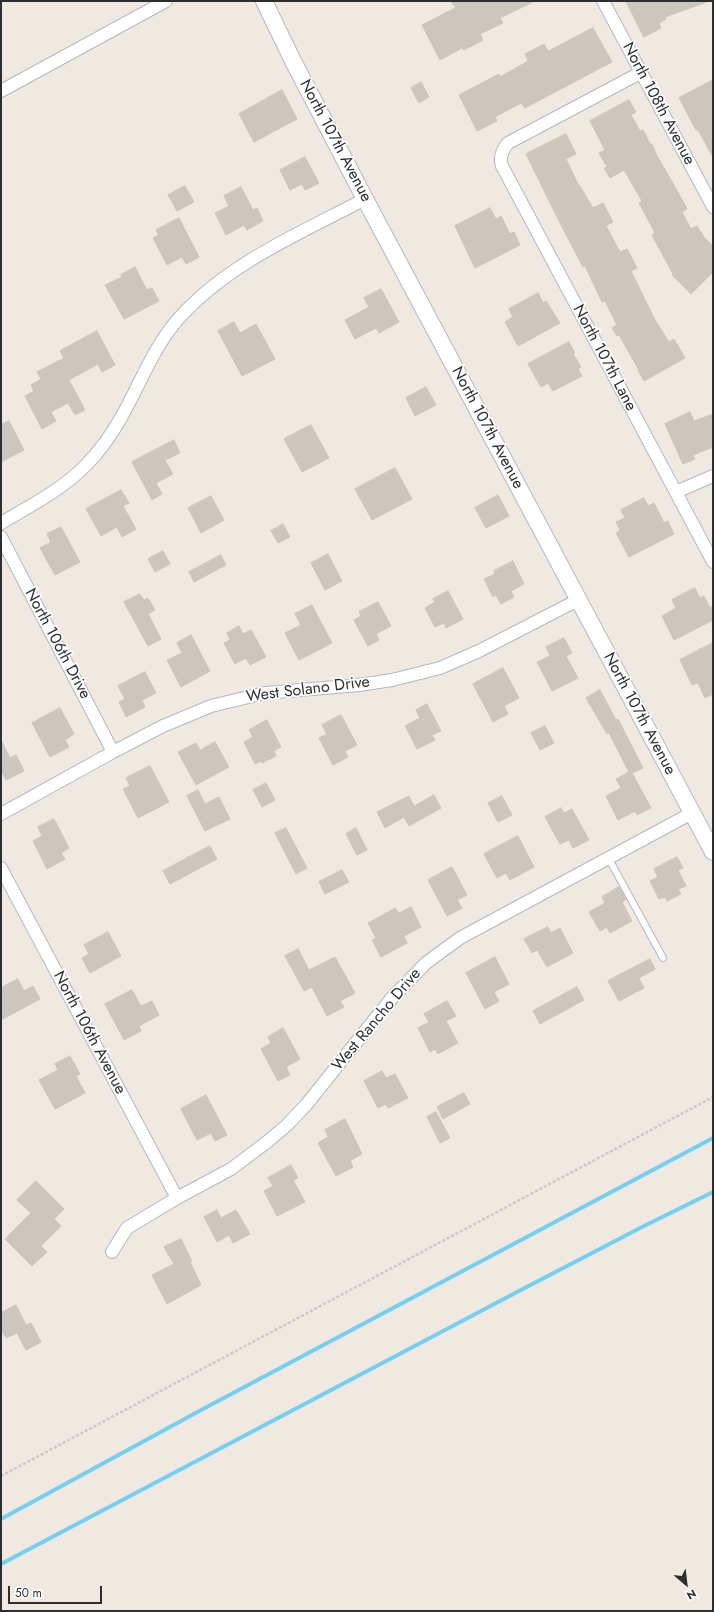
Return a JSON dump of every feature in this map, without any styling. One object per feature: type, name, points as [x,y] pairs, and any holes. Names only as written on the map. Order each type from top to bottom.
[{"type":"street","points":[[1,91],[166,1]]},
{"type":"street","name":"North 107th Avenue","points":[[264,1],[293,61],[365,199],[713,852]]},
{"type":"street","name":"North 108th Avenue","points":[[603,1],[713,207]]},
{"type":"street","name":"North 107th Lane","points":[[640,72],[508,143],[501,153],[500,160],[713,562]]},
{"type":"street","points":[[1,523],[44,497],[86,466],[122,417],[161,344],[178,319],[193,302],[236,268],[365,199]]},
{"type":"street","points":[[676,492],[713,476]]},
{"type":"street","name":"North 106th Drive","points":[[1,538],[114,752]]},
{"type":"street","name":"West Solano Drive","points":[[1,814],[114,752],[189,714],[211,706],[242,698],[288,690],[359,685],[392,680],[440,668],[479,651],[578,600]]},
{"type":"street","name":"West Rancho Drive","points":[[112,1252],[127,1228],[177,1198],[231,1169],[287,1125],[306,1105],[391,999],[426,963],[460,938],[692,813]]},
{"type":"street","name":"North 106th Avenue","points":[[1,868],[177,1198]]},
{"type":"lane","points":[[609,858],[663,958]]},
{"type":"path","points":[[1,1476],[713,1097]]},
{"type":"building","points":[[451,1],[535,1],[500,18],[503,23],[480,34],[483,40],[464,50],[462,48],[440,60],[422,25],[455,8]]},
{"type":"building","points":[[626,1],[707,2],[665,17],[666,19],[659,23],[661,28],[644,37]]},
{"type":"building","points":[[593,28],[612,62],[525,108],[521,103],[495,117],[497,121],[477,131],[459,95],[499,74],[500,77],[528,61],[525,54],[544,44],[548,51]]},
{"type":"building","points":[[713,80],[713,157],[698,130],[696,130],[679,98]]},
{"type":"building","points":[[421,82],[429,97],[419,103],[411,88]]},
{"type":"building","points":[[282,90],[297,119],[254,142],[239,114]]},
{"type":"building","points":[[629,100],[636,112],[631,115],[640,131],[643,130],[650,144],[652,144],[656,154],[687,209],[682,212],[691,229],[697,226],[704,237],[713,246],[713,272],[691,294],[672,275],[673,274],[652,235],[655,233],[639,203],[642,201],[624,170],[610,178],[604,168],[607,167],[599,153],[605,150],[590,121]]},
{"type":"building","points":[[566,134],[576,154],[566,159],[579,186],[593,208],[603,203],[613,222],[606,226],[620,252],[627,249],[637,268],[631,271],[655,320],[669,342],[674,339],[685,358],[644,381],[619,335],[617,336],[612,328],[617,325],[605,301],[602,302],[585,266],[583,267],[526,154]]},
{"type":"building","points":[[305,157],[319,183],[305,190],[302,184],[290,190],[280,170]]},
{"type":"building","points":[[185,186],[194,202],[177,211],[168,195]]},
{"type":"building","points":[[241,187],[253,210],[257,208],[263,221],[247,230],[244,225],[226,235],[215,213],[229,206],[224,196]]},
{"type":"building","points":[[490,208],[496,219],[501,216],[510,234],[514,232],[520,245],[475,268],[455,226]]},
{"type":"building","points":[[179,218],[199,257],[186,264],[182,257],[167,265],[153,238],[159,235],[156,230]]},
{"type":"building","points":[[135,267],[147,290],[152,288],[159,301],[124,319],[105,285],[122,277],[121,275]]},
{"type":"building","points":[[381,289],[399,322],[379,333],[376,328],[355,339],[345,320],[369,307],[364,298]]},
{"type":"building","points":[[538,293],[543,303],[546,301],[560,323],[518,346],[505,322],[513,317],[509,309]]},
{"type":"building","points":[[234,322],[240,333],[256,324],[275,359],[242,376],[218,331]]},
{"type":"building","points":[[97,331],[115,365],[102,372],[98,364],[69,380],[85,410],[75,415],[68,403],[51,412],[56,421],[42,429],[25,396],[34,391],[31,385],[41,379],[37,372],[64,358],[60,351]]},
{"type":"building","points":[[569,342],[575,353],[573,354],[581,367],[578,369],[582,376],[553,391],[548,383],[541,387],[528,364]]},
{"type":"building","points":[[426,387],[436,405],[415,416],[406,398]]},
{"type":"building","points":[[690,412],[694,421],[713,414],[713,447],[693,455],[695,459],[683,464],[665,424]]},
{"type":"building","points":[[9,421],[24,450],[1,462],[1,425]]},
{"type":"building","points":[[311,425],[329,458],[302,472],[284,439]]},
{"type":"building","points":[[174,440],[180,453],[165,460],[173,474],[156,483],[162,494],[152,500],[132,462]]},
{"type":"building","points":[[395,468],[412,499],[372,520],[355,489]]},
{"type":"building","points":[[121,490],[129,503],[123,506],[136,529],[122,537],[117,527],[101,536],[86,509]]},
{"type":"building","points":[[498,495],[509,516],[486,528],[475,508]]},
{"type":"building","points":[[211,496],[224,520],[201,533],[188,508]]},
{"type":"building","points":[[644,498],[648,506],[654,503],[664,523],[668,521],[674,534],[629,557],[616,533],[620,530],[616,522],[625,518],[621,510]]},
{"type":"building","points":[[283,524],[290,537],[278,543],[271,531]]},
{"type":"building","points":[[61,527],[80,562],[55,575],[40,548],[51,542],[47,534]]},
{"type":"building","points":[[163,551],[170,564],[155,572],[148,559]]},
{"type":"building","points":[[328,554],[342,581],[325,590],[311,563]]},
{"type":"building","points":[[221,555],[226,565],[194,582],[189,572]]},
{"type":"building","points":[[513,561],[524,584],[511,591],[514,597],[501,604],[496,595],[493,597],[484,579],[495,574],[494,571]]},
{"type":"building","points":[[695,588],[700,598],[704,596],[710,608],[713,606],[713,620],[674,640],[662,616],[676,608],[672,600]]},
{"type":"building","points":[[448,591],[463,619],[446,628],[444,623],[435,627],[425,608],[435,602],[433,599]]},
{"type":"building","points":[[140,594],[144,600],[148,598],[155,610],[148,614],[161,639],[148,646],[124,602]]},
{"type":"building","points":[[378,602],[391,626],[376,634],[379,640],[368,646],[354,620],[361,616],[359,612]]},
{"type":"building","points":[[312,605],[332,643],[299,660],[285,633],[301,625],[295,614]]},
{"type":"building","points":[[239,626],[243,634],[251,630],[266,657],[250,665],[246,658],[235,664],[224,643],[230,640],[227,633]]},
{"type":"building","points":[[191,635],[210,671],[181,687],[167,660],[182,653],[177,643]]},
{"type":"building","points":[[564,638],[572,653],[566,656],[578,678],[552,691],[537,662],[550,656],[546,647]]},
{"type":"building","points":[[713,643],[713,694],[705,698],[698,683],[692,685],[680,660]]},
{"type":"building","points":[[503,668],[519,698],[504,706],[508,714],[493,722],[473,684]]},
{"type":"building","points":[[145,672],[156,693],[142,700],[145,707],[126,717],[119,702],[125,699],[118,686]]},
{"type":"building","points":[[600,690],[616,720],[618,719],[643,768],[632,773],[651,808],[637,815],[635,811],[618,820],[606,796],[621,788],[616,779],[629,772],[609,733],[607,734],[586,698]]},
{"type":"building","points":[[427,704],[441,731],[432,735],[435,740],[417,749],[405,726],[420,718],[416,710]]},
{"type":"building","points":[[60,708],[74,734],[65,740],[69,747],[50,757],[32,723]]},
{"type":"building","points":[[341,715],[357,745],[345,751],[348,757],[333,765],[319,738],[327,734],[322,725]]},
{"type":"building","points":[[267,720],[281,747],[274,751],[276,756],[262,763],[261,761],[255,764],[244,742],[253,737],[249,730]]},
{"type":"building","points":[[545,726],[554,743],[540,750],[531,733]]},
{"type":"building","points":[[1,740],[10,758],[16,755],[24,771],[6,780],[1,770]]},
{"type":"building","points":[[215,742],[229,767],[196,785],[178,752],[196,743],[200,750]]},
{"type":"building","points":[[150,766],[169,802],[138,818],[123,789],[130,786],[126,778]]},
{"type":"building","points":[[266,783],[275,800],[262,807],[253,790]]},
{"type":"building","points":[[198,790],[205,804],[219,797],[230,819],[205,831],[187,796]]},
{"type":"building","points":[[434,795],[441,808],[409,826],[404,817],[385,828],[377,812],[409,796],[414,806]]},
{"type":"building","points":[[502,796],[512,815],[498,822],[488,803]]},
{"type":"building","points":[[561,808],[564,813],[572,809],[589,840],[573,848],[569,840],[560,844],[545,817]]},
{"type":"building","points":[[54,819],[69,848],[61,853],[65,859],[47,869],[33,841],[42,836],[38,827]]},
{"type":"building","points":[[286,828],[307,868],[296,874],[275,833]]},
{"type":"building","points":[[356,828],[367,850],[357,855],[346,834]]},
{"type":"building","points":[[518,836],[534,867],[510,880],[506,873],[497,878],[484,854]]},
{"type":"building","points":[[210,846],[217,859],[170,884],[163,871]]},
{"type":"building","points":[[677,857],[683,868],[678,870],[686,886],[678,889],[681,894],[667,901],[665,897],[659,899],[650,881],[658,877],[654,869]]},
{"type":"building","points":[[452,867],[467,895],[457,900],[462,908],[447,916],[428,880]]},
{"type":"building","points":[[342,870],[349,882],[325,894],[319,882]]},
{"type":"building","points":[[619,887],[626,900],[622,902],[632,921],[610,933],[607,927],[600,931],[589,912],[605,903],[602,897]]},
{"type":"building","points":[[411,907],[421,927],[404,936],[407,943],[381,957],[372,940],[376,938],[368,923],[395,908],[399,913]]},
{"type":"building","points":[[548,927],[551,933],[560,928],[573,953],[547,967],[537,950],[532,953],[524,939]]},
{"type":"building","points":[[108,932],[121,956],[90,973],[82,958],[89,954],[84,945]]},
{"type":"building","points":[[298,949],[309,970],[335,957],[355,993],[340,1001],[344,1007],[327,1016],[312,987],[304,991],[285,956]]},
{"type":"building","points":[[495,957],[509,984],[494,992],[499,1001],[485,1009],[466,973]]},
{"type":"building","points":[[650,959],[655,969],[639,978],[644,988],[619,1001],[608,981]]},
{"type":"building","points":[[18,979],[24,991],[33,986],[40,999],[1,1020],[1,988]]},
{"type":"building","points":[[577,987],[584,1000],[540,1024],[533,1011]]},
{"type":"building","points":[[132,990],[141,1006],[152,1001],[159,1015],[139,1026],[141,1031],[124,1040],[105,1004]]},
{"type":"building","points":[[447,1001],[456,1016],[446,1021],[458,1043],[438,1054],[435,1049],[430,1052],[418,1028],[429,1022],[424,1014]]},
{"type":"building","points":[[283,1028],[300,1059],[286,1067],[290,1075],[278,1081],[261,1049],[271,1043],[268,1037]]},
{"type":"building","points":[[70,1056],[80,1074],[76,1076],[85,1093],[55,1109],[39,1080],[58,1070],[55,1064]]},
{"type":"building","points":[[382,1071],[386,1078],[395,1074],[408,1098],[388,1108],[386,1104],[378,1108],[364,1081]]},
{"type":"building","points":[[464,1093],[470,1104],[443,1119],[437,1107]]},
{"type":"building","points":[[206,1095],[227,1135],[215,1141],[211,1133],[197,1140],[181,1109]]},
{"type":"building","points":[[436,1112],[450,1138],[440,1143],[427,1117]]},
{"type":"building","points":[[345,1119],[362,1154],[350,1161],[353,1167],[336,1176],[318,1143],[328,1137],[325,1130]]},
{"type":"building","points":[[291,1165],[298,1178],[293,1180],[305,1202],[277,1216],[264,1191],[273,1186],[268,1178]]},
{"type":"building","points":[[36,1181],[64,1209],[54,1219],[61,1226],[41,1246],[47,1252],[32,1266],[5,1239],[31,1213],[17,1200]]},
{"type":"building","points":[[217,1210],[221,1218],[236,1210],[250,1234],[233,1243],[229,1235],[217,1242],[204,1217]]},
{"type":"building","points":[[181,1239],[192,1261],[190,1262],[201,1285],[167,1304],[152,1275],[174,1264],[164,1247]]},
{"type":"building","points":[[16,1305],[26,1325],[31,1323],[41,1342],[26,1350],[17,1333],[6,1338],[1,1329],[1,1313]]},
{"type":"waterway","points":[[1,1519],[203,1409],[713,1138]]},
{"type":"waterway","points":[[1,1564],[519,1291],[713,1192]]}]
